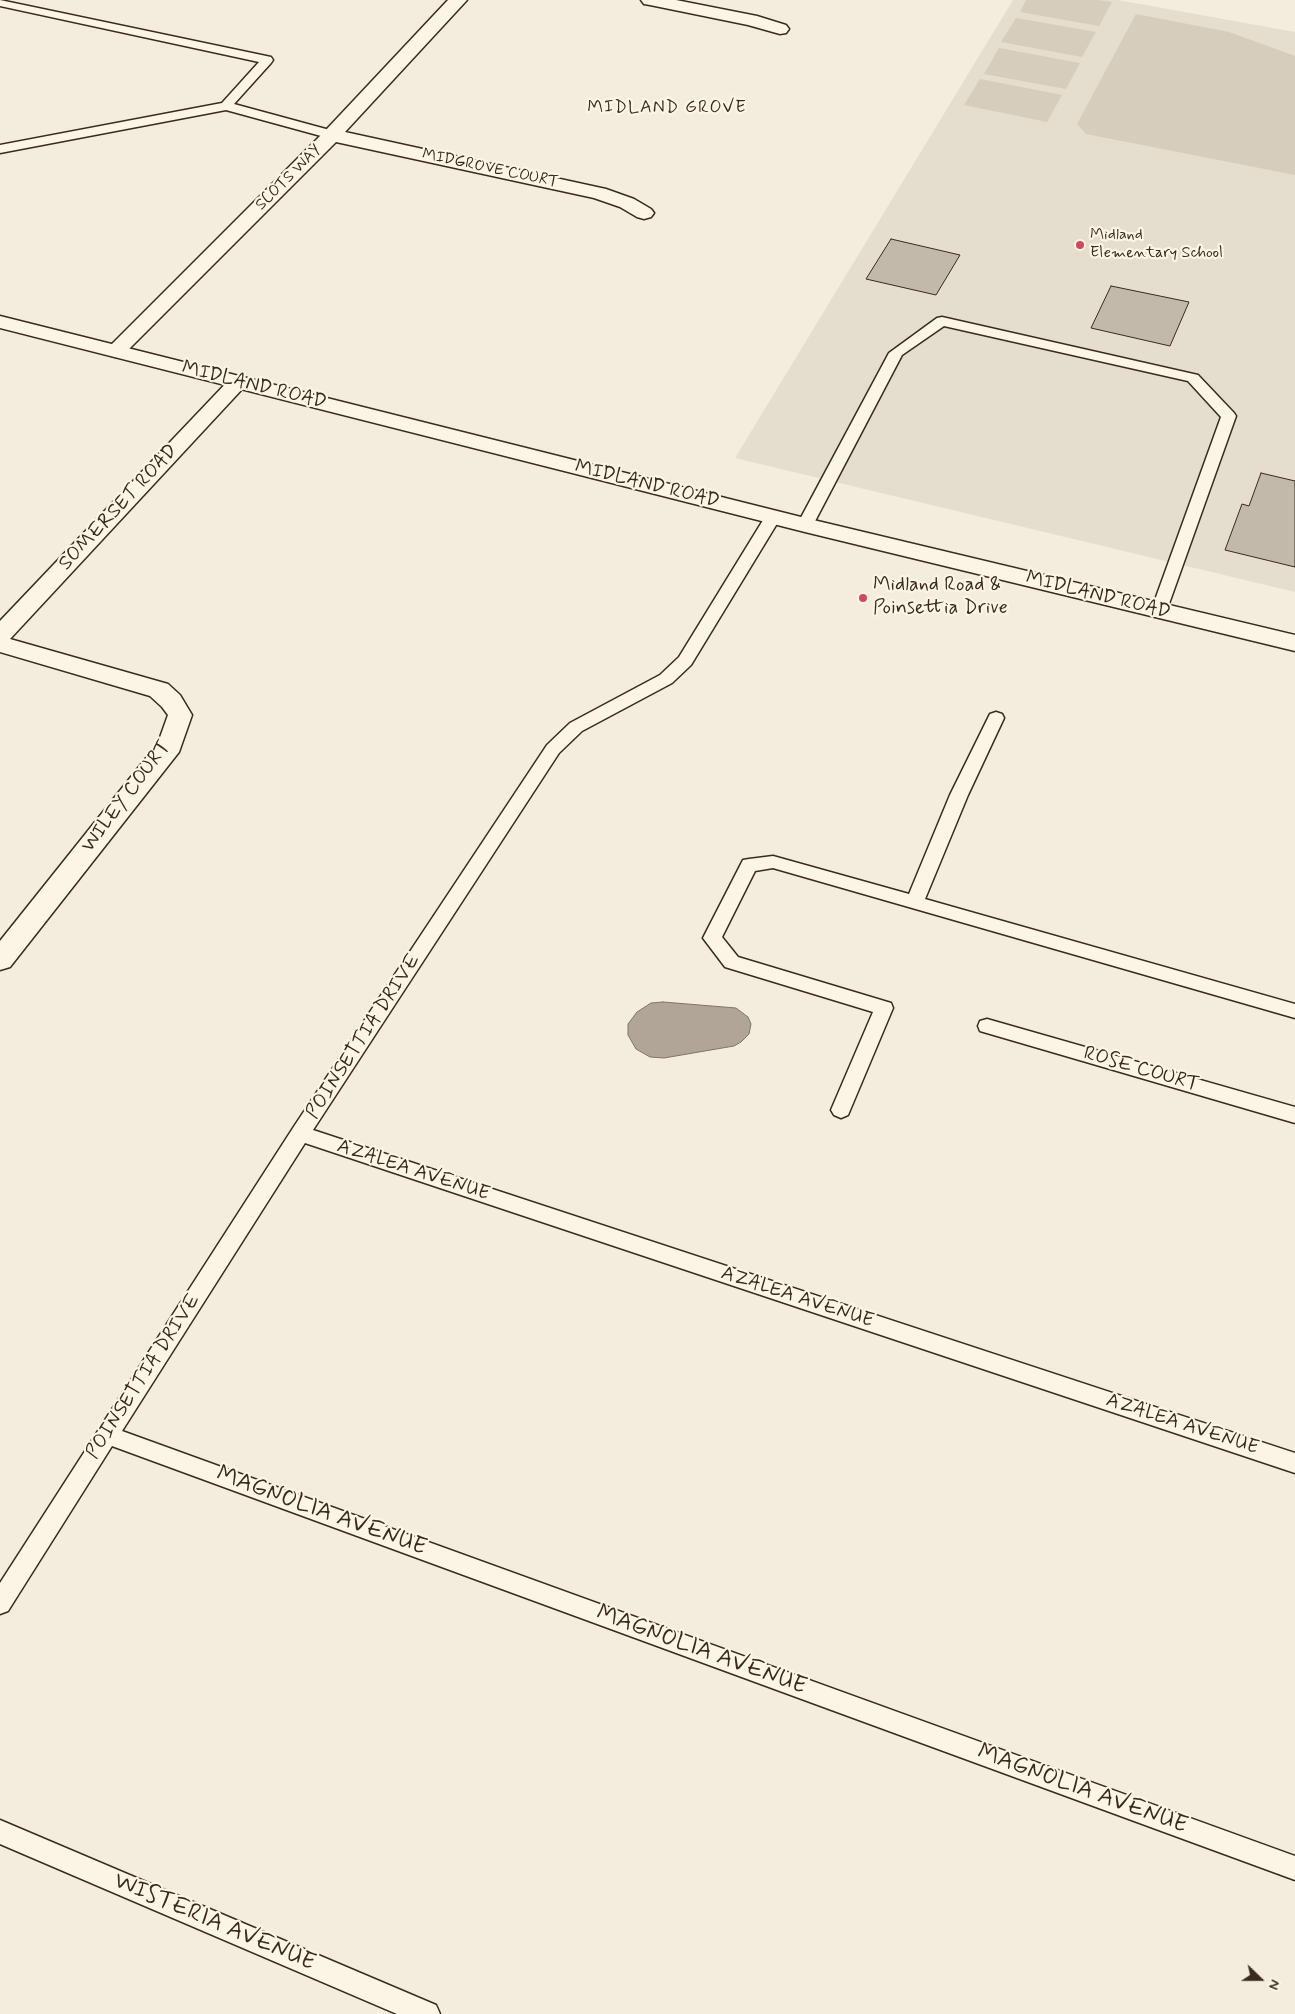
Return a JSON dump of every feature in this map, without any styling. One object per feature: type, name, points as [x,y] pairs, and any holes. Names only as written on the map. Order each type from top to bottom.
[{"type":"street","name":"SCOTS WAY","points":[[116,351],[332,135],[458,0]]},
{"type":"street","points":[[650,0],[751,20],[780,28]]},
{"type":"street","name":"MIDGROVE COURT","points":[[332,135],[599,193],[627,203],[644,213]]},
{"type":"street","name":"MIDLAND ROAD","points":[[0,322],[805,525],[1295,643]]},
{"type":"street","name":"SOMERSET ROAD","points":[[0,635],[238,382]]},
{"type":"street","name":"WILEY COURT","points":[[0,644],[159,690],[171,701],[180,715],[170,746],[0,960]]},
{"type":"lane","points":[[0,2],[267,60],[226,106]]},
{"type":"lane","points":[[0,149],[226,106],[332,135]]},
{"type":"lane","points":[[805,525],[896,354],[942,321],[1193,378],[1229,416],[1159,611]]},
{"type":"lane","name":"POINSETTIA DRIVE","points":[[0,1603],[300,1134],[553,749],[576,727],[666,679],[685,661],[773,517]]},
{"type":"lane","points":[[914,902],[959,795],[996,718]]},
{"type":"lane","points":[[841,1110],[884,1008],[732,962],[712,938],[749,865],[773,862],[1295,1011]]},
{"type":"lane","name":"ROSE COURT","points":[[987,1026],[1295,1115]]},
{"type":"lane","name":"AZALEA AVENUE","points":[[300,1134],[1295,1462]]},
{"type":"lane","name":"MAGNOLIA AVENUE","points":[[108,1435],[1295,1868]]},
{"type":"lane","name":"WISTERIA AVENUE","points":[[0,1832],[427,2014]]},
{"type":"shaded area","name":"Midland Elementary School","points":[[1013,0],[1118,0],[1295,32],[1295,592],[735,458]]},
{"type":"shaded area","points":[[1026,0],[1098,0],[1112,2],[1099,26],[1020,12]]},
{"type":"shaded area","points":[[1136,14],[1229,32],[1295,56],[1295,175],[1086,134],[1077,124]]},
{"type":"shaded area","points":[[1016,18],[1096,32],[1082,57],[1001,42]]},
{"type":"shaded area","points":[[999,48],[1080,63],[1066,89],[984,74]]},
{"type":"shaded area","points":[[980,79],[1062,95],[1047,122],[964,105]]},
{"type":"shaded area","points":[[663,1002],[736,1008],[748,1017],[751,1024],[749,1034],[734,1046],[664,1058],[650,1057],[636,1049],[628,1035],[628,1024],[637,1012],[651,1003]]},
{"type":"building","points":[[891,239],[960,255],[936,295],[866,279]]},
{"type":"building","points":[[1111,286],[1189,302],[1170,346],[1091,328]]},
{"type":"building","points":[[1261,473],[1295,481],[1295,567],[1225,550],[1242,504],[1249,506]]},
{"type":"place","name":"Midland Elementary School","points":[[1080,245]]},
{"type":"place","name":"Midland Road & Poinsettia Drive","points":[[863,598]]},
{"type":"district","name":"MIDLAND GROVE","points":[[667,108]]}]
